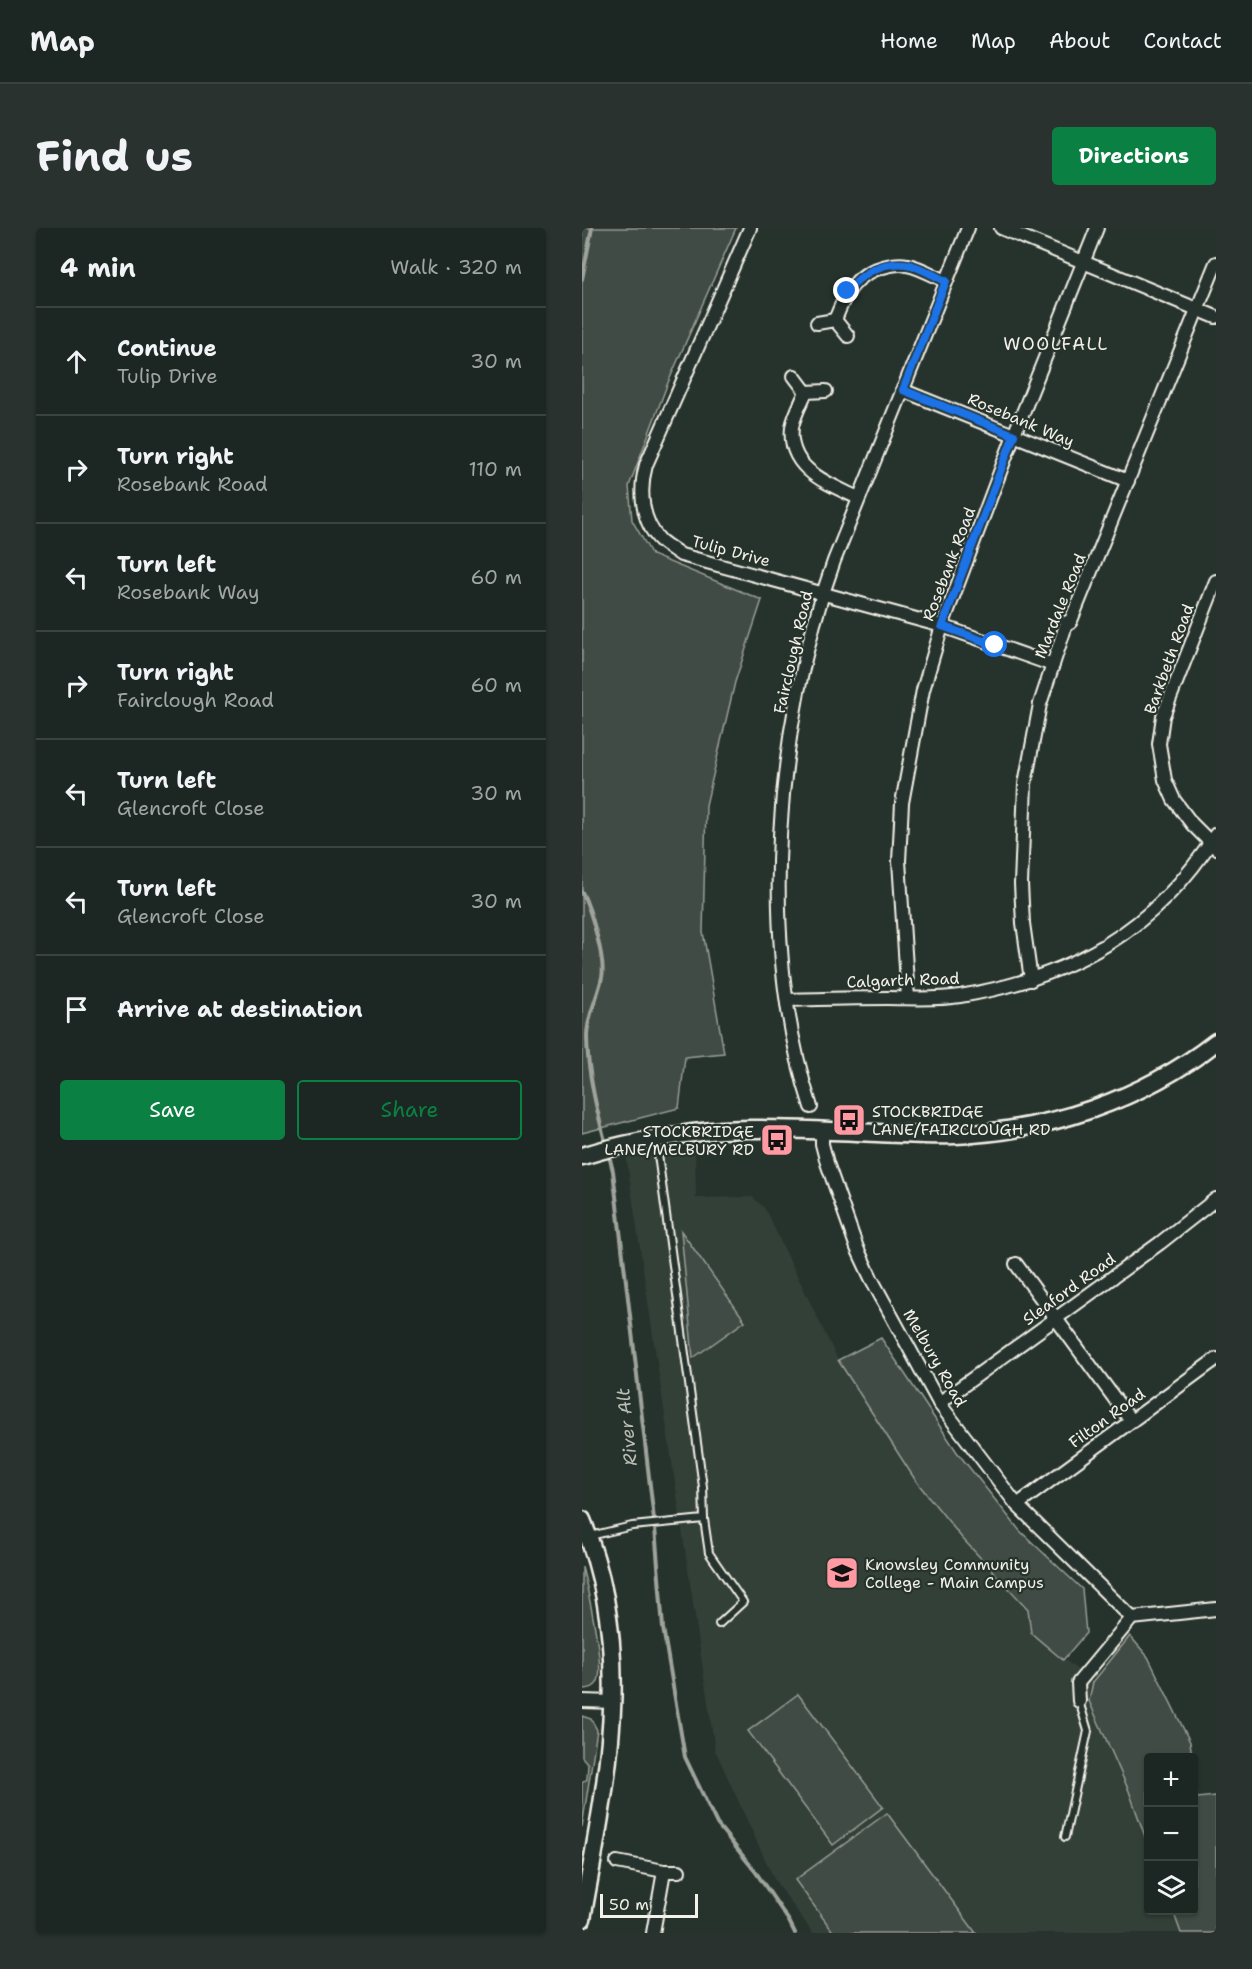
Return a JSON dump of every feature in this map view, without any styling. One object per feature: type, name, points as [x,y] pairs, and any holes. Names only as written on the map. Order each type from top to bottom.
[{"type":"main road","points":[[582,1156],[656,1140],[754,1129],[953,1136],[994,1132],[1044,1123],[1100,1106],[1180,1068],[1216,1042]]},
{"type":"main road","points":[[582,1520],[599,1565],[609,1614],[614,1702],[607,1776],[582,1919]]},
{"type":"street","name":"Tulip Drive","points":[[750,228],[642,478],[644,512],[660,540],[681,555],[942,626],[1053,665]]},
{"type":"street","name":"Fairclough Road","points":[[811,1107],[794,1047],[787,1000],[778,860],[783,794],[797,694],[822,593],[858,498],[968,228]]},
{"type":"street","points":[[1001,228],[1216,317]]},
{"type":"street","name":"Rosebank Road","points":[[908,998],[899,861],[902,803],[923,690],[942,626],[1096,228]]},
{"type":"street","name":"Mardale Road","points":[[1032,980],[1023,923],[1021,884],[1025,784],[1040,704],[1067,622],[1070,623],[1216,263]]},
{"type":"street","points":[[835,320],[847,291],[856,280],[871,270],[906,264],[946,281]]},
{"type":"street","points":[[817,323],[835,320]]},
{"type":"street","points":[[835,320],[848,336]]},
{"type":"street","points":[[794,376],[806,392]]},
{"type":"street","name":"Rosebank Way","points":[[903,390],[1128,481]]},
{"type":"street","points":[[806,392],[826,391]]},
{"type":"street","points":[[806,392],[792,426],[793,449],[801,464],[817,478],[858,498]]},
{"type":"street","name":"Barkbeth Road","points":[[1214,842],[1192,824],[1174,800],[1166,780],[1159,744],[1163,716],[1216,581]]},
{"type":"street","name":"Calgarth Road","points":[[787,1000],[958,996],[1032,980],[1078,961],[1128,930],[1174,891],[1214,842]]},
{"type":"street","name":"Melbury Road","points":[[822,1131],[822,1144],[827,1163],[857,1248],[939,1403],[1017,1504],[1132,1618]]},
{"type":"street","name":"Sleaford Road","points":[[939,1403],[1160,1243],[1216,1199]]},
{"type":"street","points":[[1016,1264],[1131,1421]]},
{"type":"street","name":"Filton Road","points":[[1017,1504],[1216,1359]]},
{"type":"street","points":[[1079,1701],[1078,1683],[1132,1618],[1216,1609]]},
{"type":"street","points":[[582,1701],[614,1702]]},
{"type":"street","points":[[617,1862],[664,1871],[679,1871]]},
{"type":"street","points":[[652,1933],[664,1871]]},
{"type":"lane","points":[[656,1140],[703,1487],[704,1519],[709,1553],[743,1602],[719,1624]]},
{"type":"lane","points":[[589,1536],[644,1525],[704,1519]]},
{"type":"lane","points":[[1065,1837],[1088,1731],[1079,1701]]},
{"type":"shaded area","points":[[582,228],[736,228],[667,385],[629,486],[632,520],[652,555],[762,600],[735,682],[706,805],[703,932],[724,1053],[685,1057],[679,1108],[582,1133]]},
{"type":"shaded area","name":"Knowsley Community College - Main Campus","points":[[695,1150],[696,1198],[753,1197],[765,1209],[838,1360],[916,1481],[962,1538],[1028,1609],[1031,1633],[1093,1682],[1089,1701],[1129,1791],[1144,1834],[1144,1915],[1174,1915],[1181,1933],[813,1933],[774,1879],[715,1750],[626,1155]]},
{"type":"shaded area","points":[[681,1231],[745,1321],[693,1358]]},
{"type":"shaded area","points":[[881,1338],[957,1452],[1020,1531],[1082,1589],[1086,1633],[1063,1660],[1031,1633],[1028,1609],[962,1538],[916,1481],[838,1360]]},
{"type":"shaded area","points":[[582,1567],[594,1626],[600,1673],[595,1685],[582,1689]]},
{"type":"shaded area","points":[[1130,1636],[1148,1657],[1190,1742],[1191,1753],[1144,1753],[1144,1834],[1129,1791],[1089,1701],[1093,1682]]},
{"type":"shaded area","points":[[798,1694],[883,1807],[833,1845],[748,1731]]},
{"type":"shaded area","points":[[582,1716],[591,1719],[597,1730],[582,1827],[582,1783],[587,1779],[588,1764],[582,1757]]},
{"type":"shaded area","points":[[1216,1796],[1216,1933],[1181,1933],[1174,1915],[1198,1915],[1198,1798]]},
{"type":"shaded area","points":[[887,1813],[976,1933],[834,1933],[795,1880]]},
{"type":"waterway","name":"River Alt","points":[[582,279],[592,228]]},
{"type":"waterway","name":"River Alt","points":[[582,892],[593,921],[603,969],[589,1021],[587,1049],[596,1105],[606,1145]]},
{"type":"waterway","name":"River Alt","points":[[608,1152],[613,1171],[655,1528],[663,1628],[685,1757],[717,1824],[755,1871],[795,1933]]},
{"type":"place","name":"STOCKBRIDGE LANE/FAIRCLOUGH RD","points":[[849,1120]]},
{"type":"place","name":"STOCKBRIDGE LANE/MELBURY RD","points":[[777,1140]]},
{"type":"place","name":"Knowsley Community College - Main Campus","points":[[842,1573]]},
{"type":"district","name":"WOOLFALL","points":[[1056,344]]},
{"type":"route","points":[[847,291],[856,280],[871,270],[906,264],[946,281],[903,390],[1014,435],[942,626],[995,645]]}]
